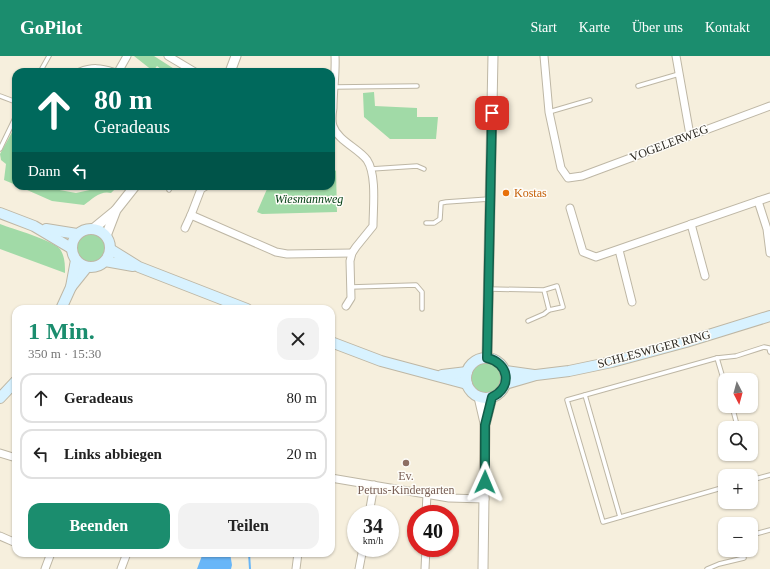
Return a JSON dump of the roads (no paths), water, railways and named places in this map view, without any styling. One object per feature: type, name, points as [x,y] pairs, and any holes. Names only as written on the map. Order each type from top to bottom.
[{"type":"main road","points":[[0,213],[34,226],[65,233],[77,234]]},
{"type":"main road","points":[[34,226],[71,248]]},
{"type":"main road","points":[[93,229],[106,236],[110,249],[105,261],[100,265],[87,267],[81,265],[72,254],[72,241],[77,234],[84,230],[93,229]]},
{"type":"main road","points":[[110,249],[139,267],[237,305]]},
{"type":"main road","points":[[63,305],[71,287],[76,260]]},
{"type":"main road","points":[[105,261],[139,267]]},
{"type":"main road","points":[[71,287],[87,267]]},
{"type":"main road","name":"SCHLESWIGER RING","points":[[505,384],[536,375],[569,371],[612,362],[686,342],[770,316]]},
{"type":"main road","points":[[335,344],[381,361],[467,384]]},
{"type":"main road","points":[[487,358],[494,360],[501,364],[505,371],[505,384],[498,395],[486,398],[480,397],[470,390],[467,384],[467,372],[470,366],[481,359],[487,358]]},
{"type":"main road","name":"SCHLESWIGER RING","points":[[505,371],[536,375]]},
{"type":"main road","points":[[434,375],[467,372]]},
{"type":"main road","points":[[0,398],[12,385]]},
{"type":"street","points":[[120,68],[127,56]]},
{"type":"street","points":[[168,56],[188,68]]},
{"type":"street","points":[[232,68],[236,56]]},
{"type":"street","points":[[335,56],[335,76]]},
{"type":"street","points":[[487,358],[493,56]]},
{"type":"street","points":[[544,56],[548,112]]},
{"type":"street","points":[[676,56],[690,135]]},
{"type":"street","name":"VOGELERWEG","points":[[548,112],[561,168],[568,178],[582,176],[770,106]]},
{"type":"street","points":[[335,130],[367,160],[373,178],[373,226],[352,254],[350,261],[351,298],[346,306]]},
{"type":"street","points":[[93,229],[116,210],[132,190]]},
{"type":"street","points":[[185,228],[199,190]]},
{"type":"street","points":[[570,208],[583,252],[596,258],[770,197]]},
{"type":"street","points":[[758,201],[768,229],[770,253]]},
{"type":"street","points":[[106,236],[116,210]]},
{"type":"street","points":[[191,215],[276,252],[287,254],[352,254]]},
{"type":"street","points":[[691,224],[705,276]]},
{"type":"street","points":[[619,250],[632,302]]},
{"type":"street","points":[[480,397],[485,425],[483,569]]},
{"type":"street","points":[[485,425],[492,397]]},
{"type":"street","points":[[0,453],[12,457]]},
{"type":"street","points":[[335,479],[449,498],[484,499]]},
{"type":"street","points":[[371,505],[374,485]]},
{"type":"street","points":[[426,505],[427,494]]},
{"type":"street","points":[[0,536],[12,541]]},
{"type":"street","points":[[45,569],[47,557]]},
{"type":"street","points":[[120,569],[125,557]]},
{"type":"street","points":[[296,569],[298,557]]},
{"type":"street","points":[[359,569],[361,557]]},
{"type":"street","points":[[425,569],[426,557]]},
{"type":"lane","points":[[42,68],[49,56]]},
{"type":"lane","points":[[638,86],[679,74]]},
{"type":"lane","points":[[335,87],[417,86]]},
{"type":"lane","points":[[0,96],[12,100]]},
{"type":"lane","points":[[548,112],[590,100]]},
{"type":"lane","points":[[0,149],[12,124]]},
{"type":"lane","points":[[371,169],[417,166],[424,169]]},
{"type":"lane","points":[[426,223],[434,223],[440,219],[442,203],[490,199]]},
{"type":"lane","points":[[351,287],[416,285],[422,292],[422,309]]},
{"type":"lane","points":[[489,289],[544,290],[557,286],[563,307],[549,310],[544,314],[528,321]]},
{"type":"lane","points":[[544,290],[549,310]]},
{"type":"lane","points":[[718,490],[603,522],[567,400],[716,358],[736,356],[764,347],[769,348],[770,352]]},
{"type":"lane","points":[[716,358],[721,373]]},
{"type":"lane","points":[[585,395],[620,517]]},
{"type":"lane","points":[[758,478],[770,475]]},
{"type":"lane","points":[[758,533],[770,530]]},
{"type":"lane","points":[[707,569],[744,557]]},
{"type":"water","points":[[202,557],[231,557],[231,569],[197,569]]},
{"type":"waterway","points":[[249,557],[250,569]]},
{"type":"place","name":"Kostas","points":[[506,193]]},
{"type":"place","name":"Ev. Petrus-Kindergarten","points":[[406,463]]},
{"type":"park label","name":"Wiesmannweg","points":[[309,199]]}]
